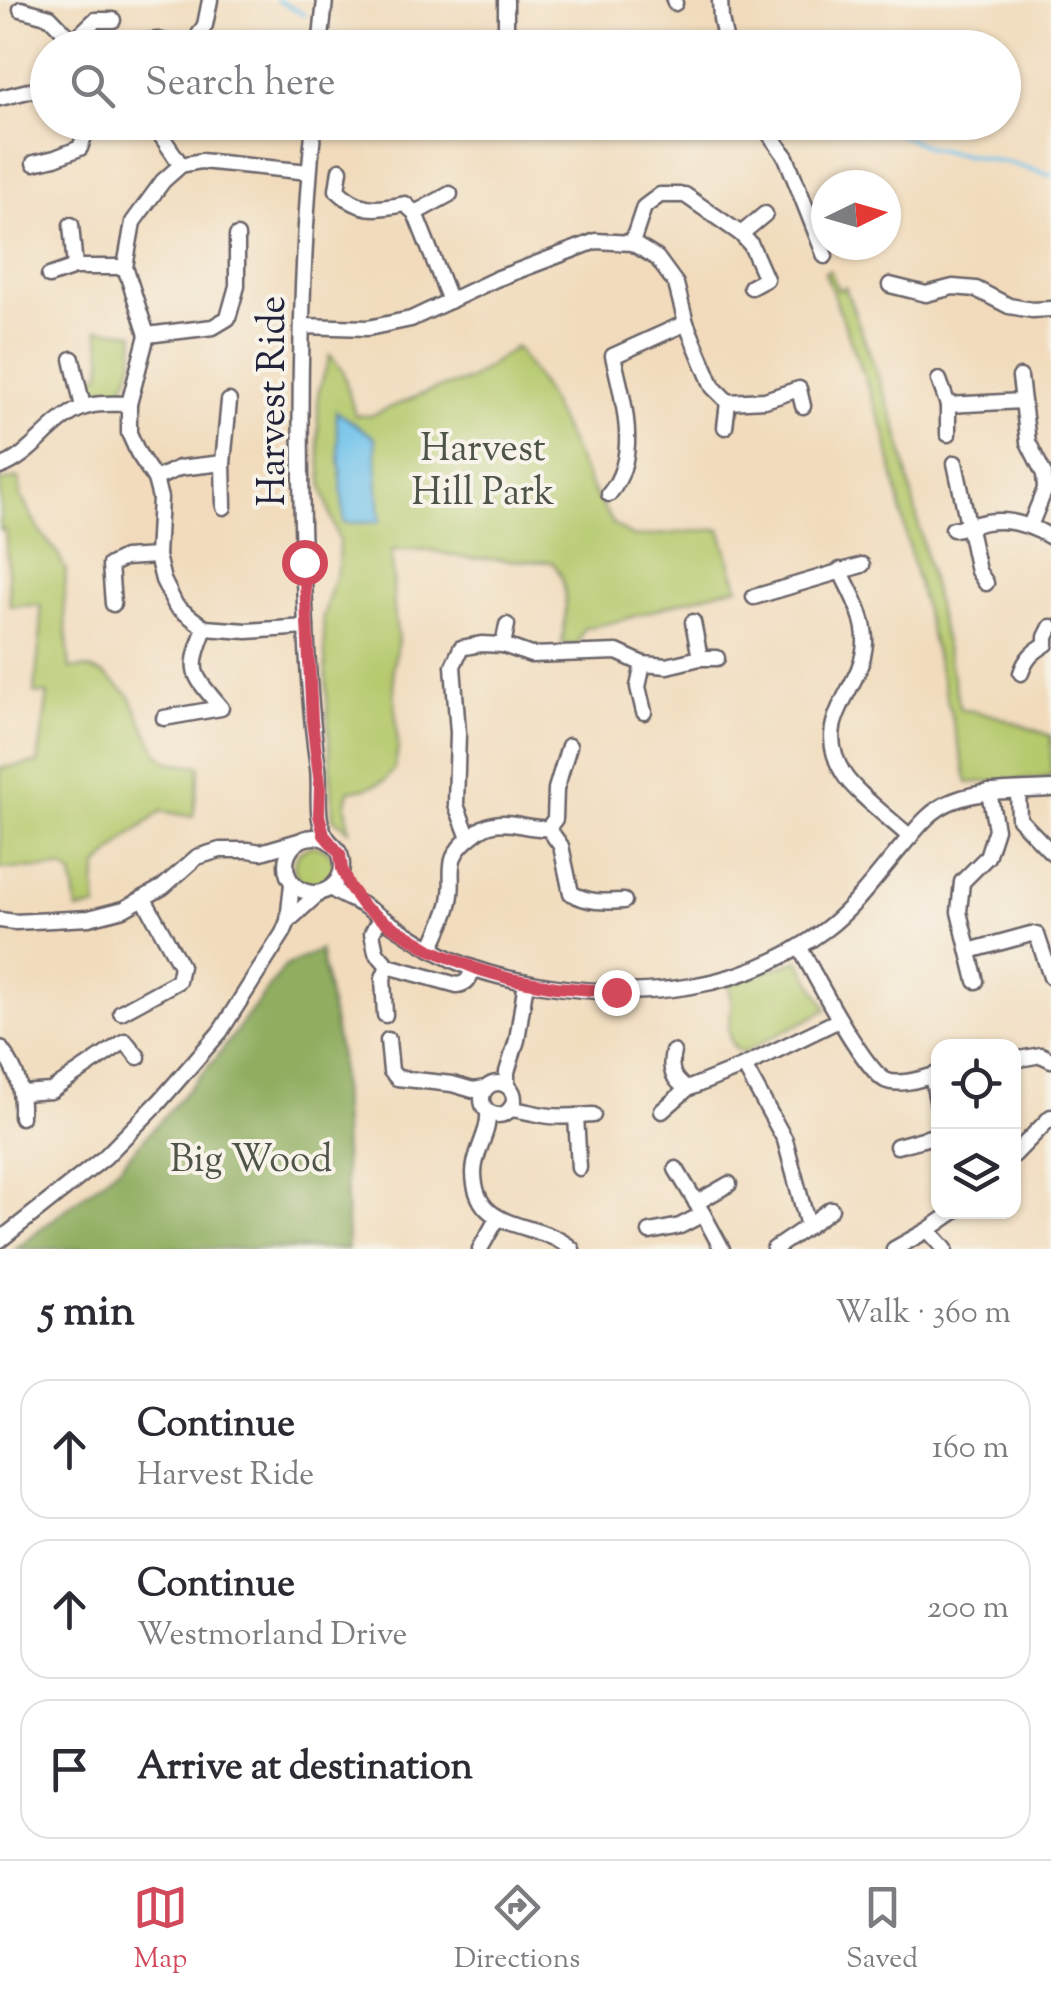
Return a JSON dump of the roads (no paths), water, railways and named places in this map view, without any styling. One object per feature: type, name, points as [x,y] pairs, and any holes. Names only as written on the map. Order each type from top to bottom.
[{"type":"street","points":[[202,30],[210,0]]},
{"type":"street","points":[[322,30],[325,0]]},
{"type":"street","points":[[506,0],[506,30]]},
{"type":"street","points":[[720,0],[722,30]]},
{"type":"street","points":[[21,9],[50,17],[61,30]]},
{"type":"street","points":[[85,30],[95,20],[114,20]]},
{"type":"street","points":[[0,98],[30,90]]},
{"type":"street","points":[[34,163],[80,148],[83,140]]},
{"type":"street","points":[[167,140],[181,165]]},
{"type":"street","name":"Harvest Ride","points":[[302,840],[320,784],[306,626],[301,497],[302,326],[312,140]]},
{"type":"street","points":[[774,140],[786,157],[811,220]]},
{"type":"street","points":[[306,626],[247,631],[205,628],[176,606],[156,556],[160,498],[156,478],[138,453],[130,433],[129,404],[147,335],[125,267],[134,222],[163,180],[181,165],[201,161],[309,172]]},
{"type":"street","points":[[340,170],[337,190],[350,202],[370,209],[404,204],[415,213],[450,300]]},
{"type":"street","points":[[415,213],[450,194]]},
{"type":"street","points":[[632,243],[644,208],[660,195],[684,195],[750,245],[766,278],[751,287]]},
{"type":"street","points":[[740,234],[765,214]]},
{"type":"street","points":[[71,225],[74,267]]},
{"type":"street","points":[[147,335],[214,327],[228,318],[237,286],[237,236]]},
{"type":"street","points":[[302,326],[368,328],[411,320],[496,278],[596,241],[632,243],[656,258],[676,284],[686,323],[712,386],[728,402],[765,400],[799,390],[803,406]]},
{"type":"street","points":[[49,276],[74,267],[125,267]]},
{"type":"street","points":[[890,285],[926,294],[953,287],[976,289],[1009,306],[1051,310]]},
{"type":"street","points":[[609,494],[618,483],[627,446],[626,413],[613,356],[686,323]]},
{"type":"street","points":[[72,359],[82,407]]},
{"type":"street","points":[[1020,377],[1028,442],[1044,474],[1044,489],[1030,526]]},
{"type":"street","points":[[939,380],[948,405],[948,434]]},
{"type":"street","points":[[224,507],[223,463],[229,401]]},
{"type":"street","points":[[948,405],[1022,401]]},
{"type":"street","points":[[726,428],[728,402]]},
{"type":"street","points":[[0,468],[82,407],[129,404]]},
{"type":"street","points":[[954,462],[961,529],[986,583]]},
{"type":"street","points":[[156,478],[179,468],[223,463]]},
{"type":"street","points":[[961,529],[1006,521],[1051,536]]},
{"type":"street","points":[[113,604],[110,565],[124,558],[156,556]]},
{"type":"street","points":[[754,597],[862,565]]},
{"type":"street","points":[[840,570],[862,619],[865,644],[859,667],[835,716],[832,742],[837,762],[845,778],[910,837]]},
{"type":"street","points":[[693,622],[700,658]]},
{"type":"street","points":[[502,645],[507,625]]},
{"type":"street","points":[[1021,672],[1026,660],[1048,648],[1051,627]]},
{"type":"street","points":[[164,718],[220,708],[194,673],[193,664],[205,628]]},
{"type":"street","points":[[469,838],[456,804],[458,733],[453,666],[461,648],[502,645],[530,655],[617,652],[643,664],[667,666],[717,658]]},
{"type":"street","points":[[643,664],[638,687],[644,712]]},
{"type":"street","points":[[431,950],[452,896],[453,856],[469,838],[494,823],[533,830],[548,828],[556,818],[556,789],[569,746]]},
{"type":"street","points":[[261,852],[304,892],[325,891],[363,906],[431,950],[474,968],[578,990],[616,992],[686,987],[755,970],[800,948],[844,914],[939,808],[989,792],[1051,788]]},
{"type":"street","points":[[1018,791],[1019,818],[1051,852]]},
{"type":"street","points":[[976,981],[958,912],[962,882],[987,857],[996,829],[989,792]]},
{"type":"street","name":"Harvest Ride","points":[[318,800],[324,835],[330,842]]},
{"type":"street","points":[[548,828],[561,846],[571,893],[600,902],[624,901]]},
{"type":"street","points":[[0,920],[90,918],[124,909],[163,887],[197,857],[220,850],[261,852],[313,837],[330,842],[340,854],[349,886],[363,906]]},
{"type":"street","points":[[288,921],[288,854],[302,840]]},
{"type":"street","points":[[0,1240],[106,1156],[160,1102],[220,1032],[288,921],[338,880],[342,869]]},
{"type":"street","points":[[945,877],[962,882]]},
{"type":"street","points":[[121,1012],[178,981],[182,966],[144,898]]},
{"type":"street","points":[[380,918],[372,933],[376,952],[388,966],[457,986],[464,985],[474,968]]},
{"type":"street","points":[[970,952],[1037,935],[1051,977]]},
{"type":"street","points":[[800,948],[840,1020],[868,1062],[887,1082],[931,1076]]},
{"type":"street","points":[[384,1015],[383,978],[388,966]]},
{"type":"street","points":[[526,982],[517,1040],[474,1165],[474,1187],[483,1205],[497,1219],[558,1239],[572,1249]]},
{"type":"street","points":[[662,1111],[687,1089],[840,1020]]},
{"type":"street","points":[[388,1040],[391,1072],[397,1078],[452,1084],[541,1115],[593,1115]]},
{"type":"street","points":[[22,1093],[51,1091],[125,1041],[138,1057]]},
{"type":"street","points":[[0,1048],[14,1068],[22,1093],[21,1117]]},
{"type":"street","points":[[673,1052],[673,1076],[687,1089]]},
{"type":"street","points":[[1021,1059],[1041,1056],[1051,1060]]},
{"type":"street","points":[[744,1066],[785,1140],[808,1226]]},
{"type":"street","points":[[576,1116],[579,1168]]},
{"type":"street","points":[[1021,1148],[1051,1117]]},
{"type":"street","points":[[897,1146],[931,1137]]},
{"type":"street","points":[[676,1169],[722,1249]]},
{"type":"street","points":[[650,1232],[680,1226],[729,1184]]},
{"type":"street","points":[[774,1249],[831,1209]]},
{"type":"street","points":[[480,1249],[497,1219]]},
{"type":"street","points":[[894,1249],[944,1219]]},
{"type":"street","points":[[928,1230],[945,1249]]},
{"type":"water","points":[[336,411],[375,438],[380,522],[344,523]]},
{"type":"waterway","points":[[277,0],[305,15]]},
{"type":"waterway","points":[[912,140],[929,148],[1051,175]]},
{"type":"park label","name":"Harvest Hill Park","points":[[483,469]]},
{"type":"park label","name":"Big Wood","points":[[251,1158]]}]
